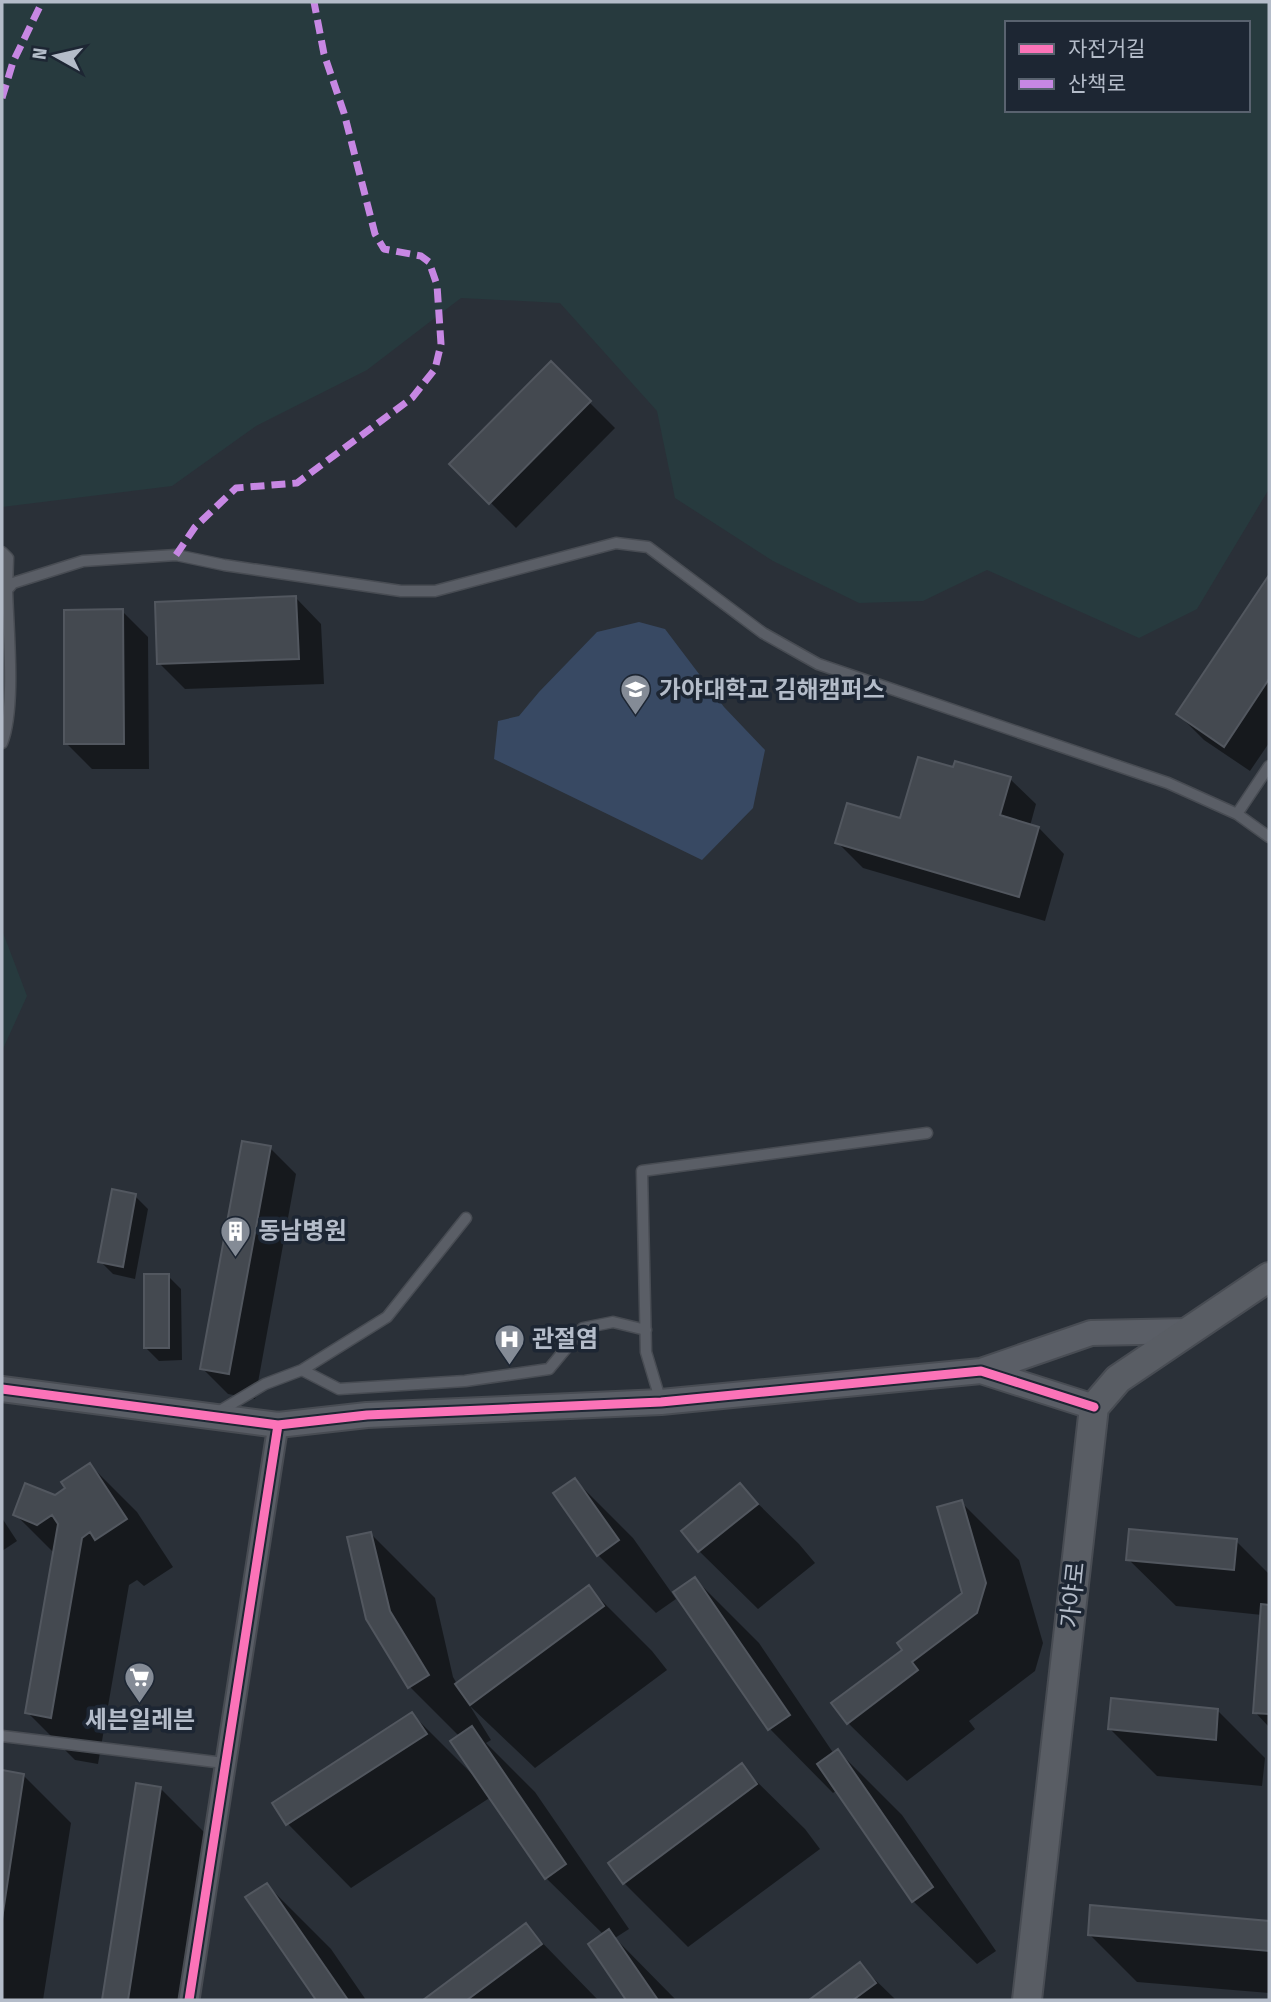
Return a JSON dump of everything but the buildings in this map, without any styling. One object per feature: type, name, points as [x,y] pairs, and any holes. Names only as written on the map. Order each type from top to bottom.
[{"type":"main road","points":[[1094,1407],[1118,1378],[1269,1277]]},
{"type":"main road","name":"가야로","points":[[1027,2000],[1094,1407]]},
{"type":"street","points":[[2,1389],[278,1425],[367,1415],[661,1402],[981,1371],[1091,1333],[1189,1331]]},
{"type":"street","points":[[981,1371],[1094,1407]]},
{"type":"street","points":[[189,2000],[278,1425]]},
{"type":"lane","points":[[7,590],[13,583],[83,561],[176,555],[224,565],[401,591],[435,591],[616,543],[648,547],[763,633],[818,664],[1168,783],[1237,814],[1269,837]]},
{"type":"lane","points":[[2,552],[8,558],[8,712],[6,734],[2,743]]},
{"type":"lane","points":[[1237,814],[1269,766]]},
{"type":"lane","points":[[661,1402],[646,1352],[642,1171],[927,1133]]},
{"type":"lane","points":[[209,1416],[265,1384],[302,1370],[387,1317],[466,1218]]},
{"type":"lane","points":[[302,1370],[339,1390],[465,1381],[549,1370],[583,1328],[614,1322],[646,1330]]},
{"type":"lane","points":[[2,1736],[225,1763]]},
{"type":"green space","points":[[2,2],[1269,2],[1269,489],[1197,609],[1139,638],[987,570],[923,601],[859,603],[773,561],[675,498],[657,411],[560,303],[461,298],[367,370],[256,426],[172,486],[2,507]]},
{"type":"green space","points":[[2,930],[27,996],[2,1051]]},
{"type":"water","points":[[639,622],[665,629],[724,707],[765,750],[753,808],[702,860],[494,759],[498,721],[519,716],[597,632]]},
{"type":"marked path","points":[[2,98],[13,62],[42,2]]},
{"type":"marked path","points":[[176,555],[195,527],[236,488],[297,483],[412,398],[435,369],[441,344],[437,285],[429,262],[421,256],[384,249],[375,234],[344,113],[324,54],[314,2]]},
{"type":"cycle path","points":[[2,1389],[278,1425],[367,1415],[661,1402],[981,1371],[1094,1407]]},
{"type":"cycle path","points":[[189,2000],[278,1425]]},
{"type":"place","name":"가야대학교 김해캠퍼스","points":[[636,717]]},
{"type":"place","name":"동남병원","points":[[235,1258]]},
{"type":"place","name":"관절염","points":[[509,1366]]},
{"type":"place","name":"세븐일레븐","points":[[140,1705]]}]
